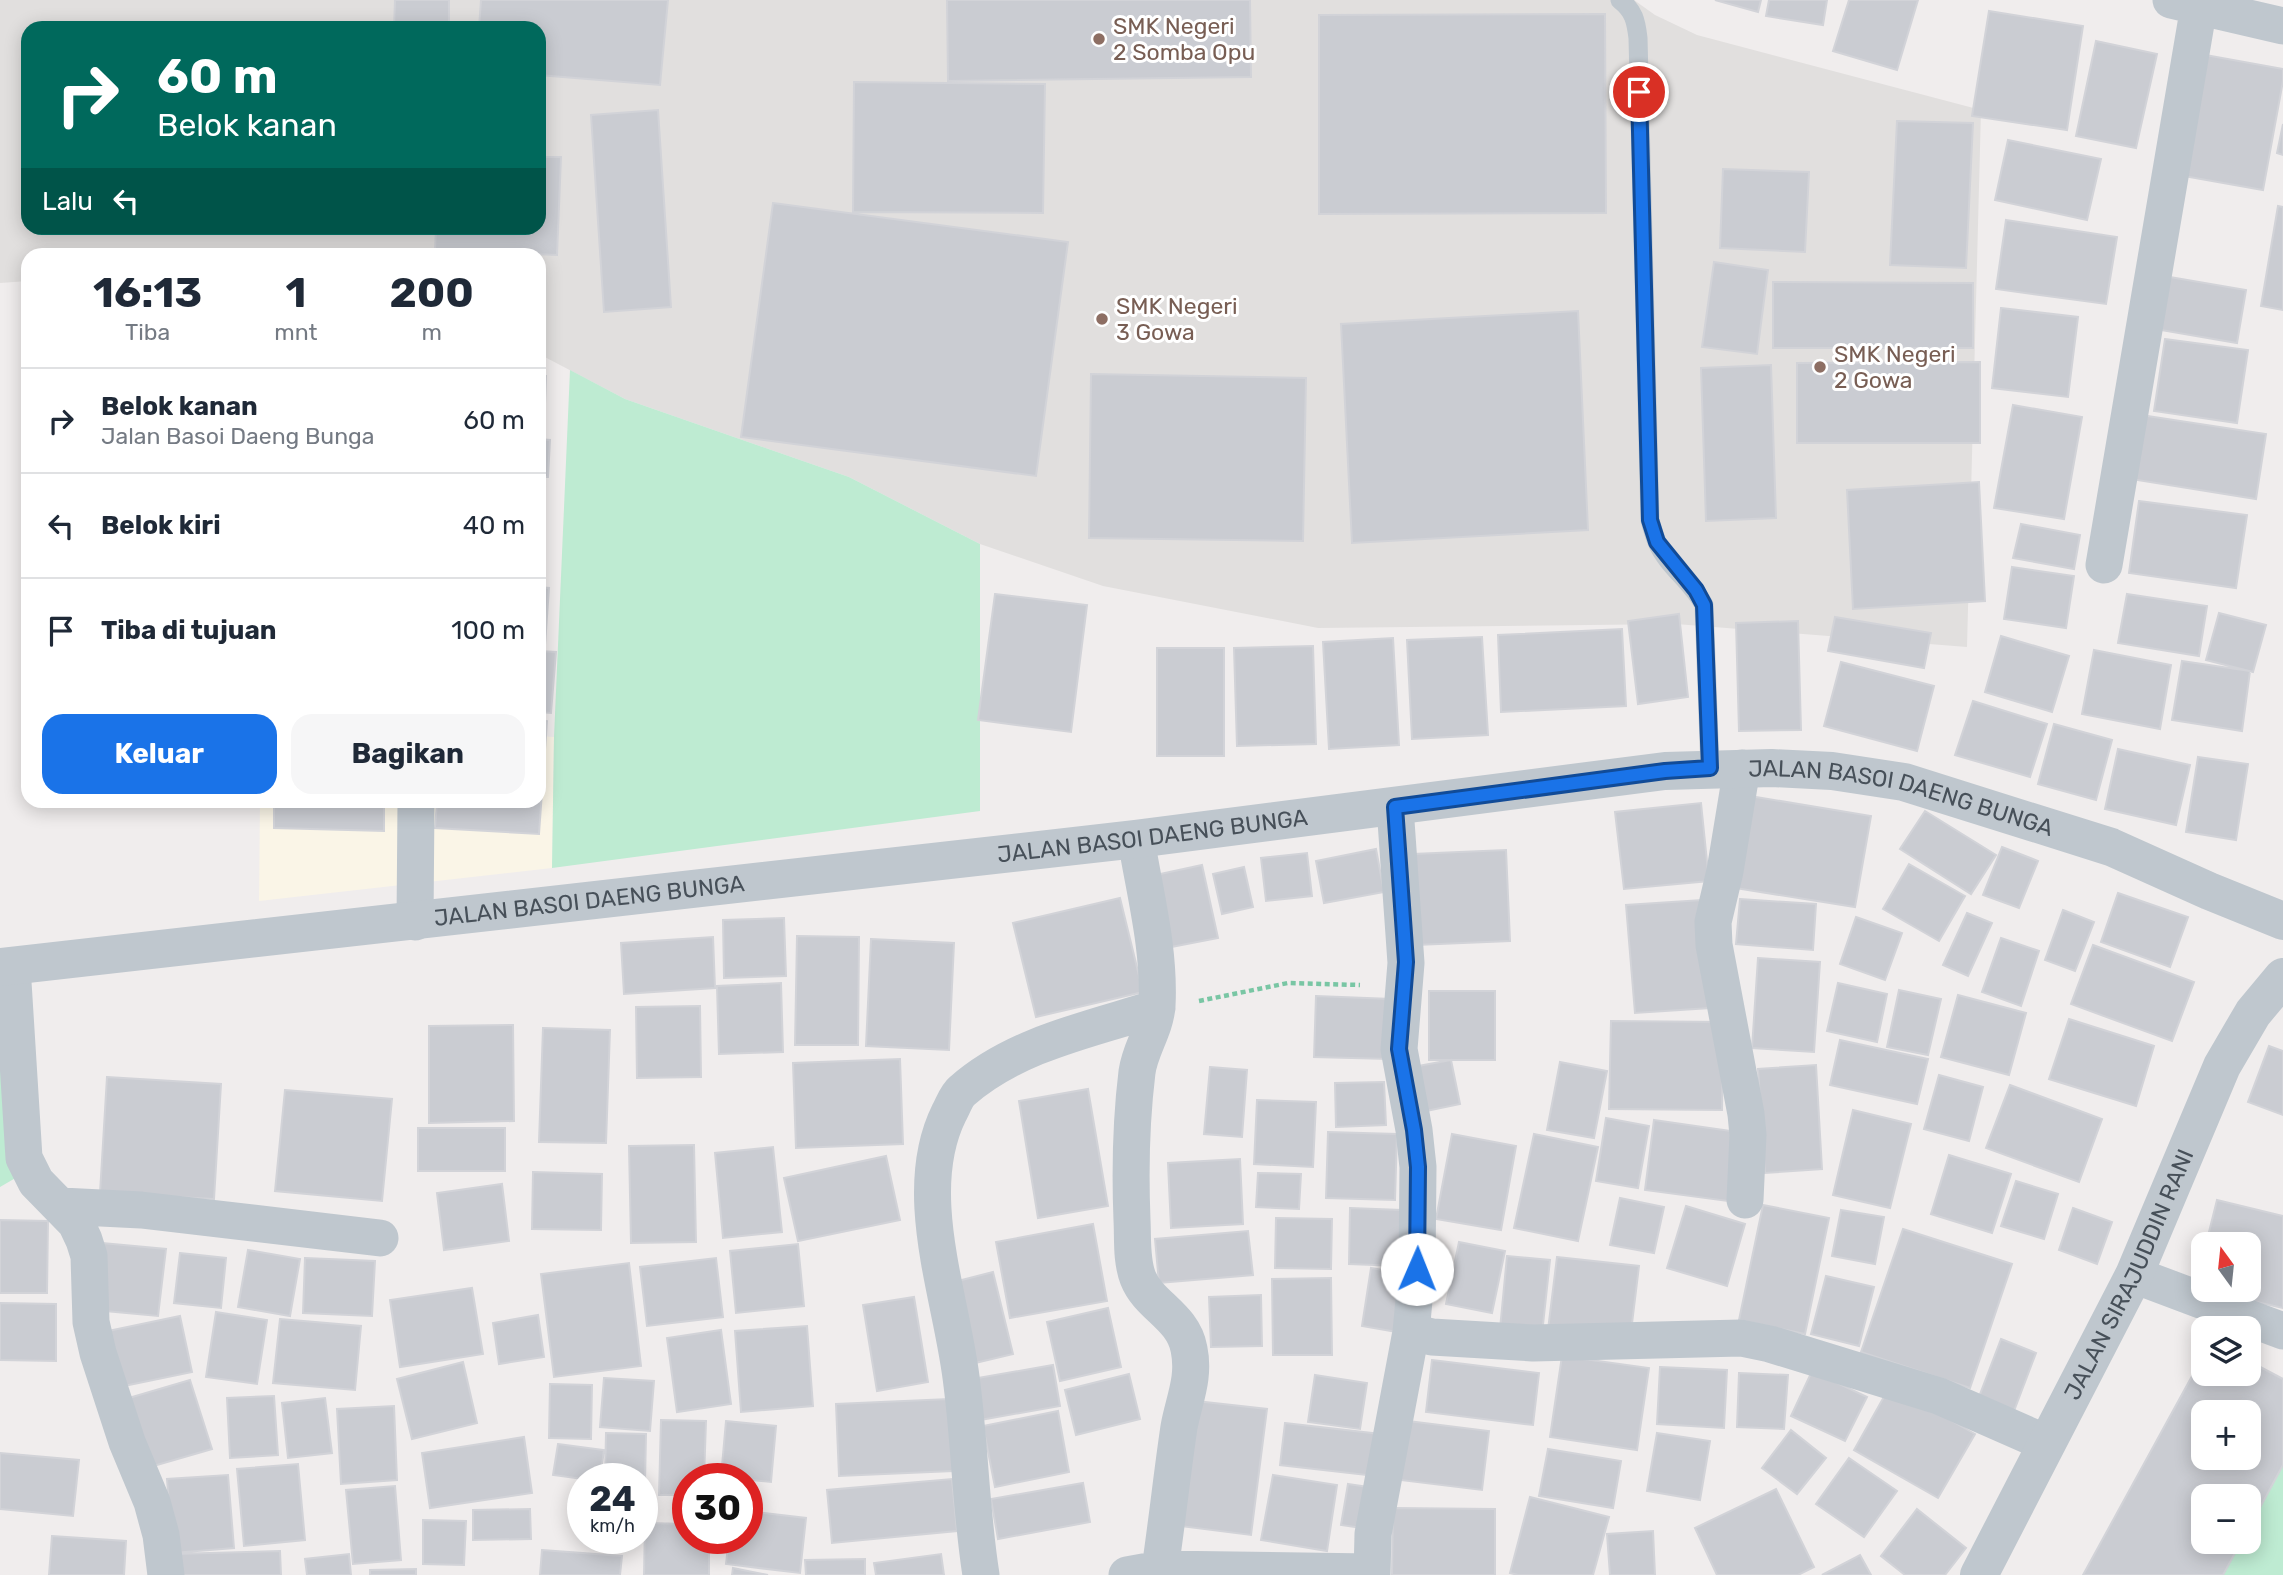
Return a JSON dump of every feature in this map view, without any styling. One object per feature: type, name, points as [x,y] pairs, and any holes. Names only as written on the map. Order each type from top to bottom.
[{"type":"street","points":[[2104,565],[2190,2],[2283,26]]},
{"type":"street","name":"JALAN BASOI DAENG BUNGA","points":[[6,966],[1136,839],[1665,771],[1726,768],[1832,771],[1904,782],[2110,847],[2283,921]]},
{"type":"street","points":[[1726,768],[1725,871],[1713,922],[1714,945],[1746,1114],[1748,1135],[1745,1200]]},
{"type":"street","points":[[1136,839],[1157,964],[1157,1008],[1154,1025],[1141,1053],[1137,1071],[1130,1161],[1134,1263],[1138,1280],[1148,1294],[1184,1330],[1192,1369],[1189,1393],[1144,1572],[1371,1574],[1373,1534],[1410,1332],[1417,1269],[1418,1167],[1399,1049],[1406,962],[1395,807]]},
{"type":"street","points":[[415,922],[416,808]]},
{"type":"street","points":[[6,966],[24,1158],[36,1182],[76,1223],[84,1240],[89,1256],[91,1322],[96,1343],[127,1443],[152,1502],[161,1535],[166,1575]]},
{"type":"street","name":"JALAN SIRAJUDDIN RANI","points":[[1979,1575],[2134,1275],[2222,1066],[2253,1013],[2283,977]]},
{"type":"street","points":[[981,1575],[975,1539],[962,1383],[933,1219],[934,1168],[939,1135],[960,1092],[1020,1053],[1157,1008]]},
{"type":"street","points":[[61,1206],[141,1210],[380,1238]]},
{"type":"street","points":[[2134,1275],[2283,1331]]},
{"type":"street","points":[[1410,1332],[1432,1337],[1533,1343],[1741,1338],[1770,1344],[1939,1396],[2046,1443]]},
{"type":"lane","points":[[1620,0],[1630,8],[1636,22],[1638,38],[1650,520],[1657,542],[1696,590],[1704,605],[1726,768]]},
{"type":"path","points":[[1157,1008],[1216,999],[1288,983],[1343,984],[1404,991]]},
{"type":"shaded area","name":"SMK Negeri 3 Gowa","points":[[0,0],[1634,0],[1655,15],[1697,35],[1981,110],[1967,647],[1676,624],[1318,628],[1103,586],[980,544],[849,477],[625,399],[546,358],[546,248],[21,248],[21,282],[0,283]]},
{"type":"shaded area","points":[[546,736],[554,737],[552,868],[259,901],[260,808],[546,808]]},
{"type":"green space","points":[[570,370],[625,399],[849,477],[980,544],[980,811],[552,868],[554,737]]},
{"type":"green space","points":[[0,977],[19,1176],[0,1187]]},
{"type":"green space","points":[[2283,1422],[2283,1575],[2204,1575],[2215,1554],[2261,1554],[2261,1484],[2250,1484],[2258,1470],[2261,1470],[2261,1464]]},
{"type":"building","points":[[395,0],[449,0],[449,21],[394,21]]},
{"type":"building","points":[[481,0],[668,0],[660,85],[546,76],[546,21],[480,21]]},
{"type":"building","name":"SMK Negeri 2 Somba Opu","points":[[947,0],[1250,0],[1251,77],[948,81]]},
{"type":"building","points":[[1715,0],[1761,0],[1758,12]]},
{"type":"building","points":[[1769,0],[1827,0],[1823,25],[1766,16]]},
{"type":"building","points":[[1849,0],[1918,0],[1897,70],[1833,51]]},
{"type":"building","points":[[1989,11],[2083,26],[2067,130],[1972,116]]},
{"type":"building","points":[[1605,14],[1606,213],[1319,214],[1319,15]]},
{"type":"building","points":[[2096,41],[2157,54],[2136,148],[2076,136]]},
{"type":"building","points":[[2200,54],[2283,69],[2263,190],[2178,175]]},
{"type":"building","points":[[854,82],[1045,84],[1043,213],[853,212]]},
{"type":"building","points":[[658,110],[671,307],[604,312],[591,115]]},
{"type":"building","points":[[1897,121],[1973,123],[1966,268],[1890,265]]},
{"type":"building","points":[[2283,124],[2283,155],[2277,153]]},
{"type":"building","points":[[2008,140],[2101,159],[2087,220],[1995,200]]},
{"type":"building","points":[[546,157],[561,157],[557,255],[546,255],[546,248],[435,248],[436,235],[546,235]]},
{"type":"building","points":[[1723,169],[1809,172],[1805,252],[1720,248]]},
{"type":"building","points":[[773,203],[1068,242],[1036,476],[741,437]]},
{"type":"building","points":[[2278,206],[2283,207],[2283,310],[2261,306]]},
{"type":"building","points":[[2006,220],[2117,237],[2106,304],[1996,289]]},
{"type":"building","points":[[1714,262],[1768,270],[1757,354],[1702,347]]},
{"type":"building","points":[[2164,276],[2246,290],[2237,343],[2155,329]]},
{"type":"building","points":[[1773,282],[1973,283],[1973,348],[1773,348]]},
{"type":"building","points":[[2001,308],[2078,317],[2068,397],[1992,388]]},
{"type":"building","points":[[1578,311],[1588,530],[1352,543],[1341,324]]},
{"type":"building","points":[[2165,339],[2248,350],[2237,423],[2154,411]]},
{"type":"building","points":[[1980,362],[1980,443],[1797,443],[1797,363]]},
{"type":"building","points":[[1771,365],[1776,518],[1706,521],[1701,368]]},
{"type":"building","points":[[1091,374],[1306,378],[1303,541],[1089,538]]},
{"type":"building","points":[[2013,405],[2082,417],[2064,519],[1994,508]]},
{"type":"building","points":[[2141,415],[2266,434],[2256,499],[2131,479]]},
{"type":"building","points":[[546,440],[550,440],[546,477]]},
{"type":"building","points":[[1979,482],[1985,601],[1853,609],[1847,490]]},
{"type":"building","points":[[2139,501],[2247,515],[2236,588],[2129,573]]},
{"type":"building","points":[[2021,524],[2080,535],[2074,569],[2013,558]]},
{"type":"building","points":[[2012,567],[2074,576],[2066,628],[2004,619]]},
{"type":"building","points":[[546,588],[549,588],[546,631]]},
{"type":"building","points":[[995,594],[1087,605],[1071,732],[978,720]]},
{"type":"building","points":[[2127,594],[2207,606],[2199,656],[2118,643]]},
{"type":"building","points":[[2219,613],[2266,625],[2253,672],[2206,660]]},
{"type":"building","points":[[1679,614],[1688,697],[1638,704],[1628,621]]},
{"type":"building","points":[[1835,617],[1931,633],[1924,668],[1828,651]]},
{"type":"building","points":[[1798,621],[1801,730],[1739,731],[1736,623]]},
{"type":"building","points":[[1622,629],[1626,706],[1501,712],[1498,635]]},
{"type":"building","points":[[2001,636],[2069,656],[2052,712],[1985,692]]},
{"type":"building","points":[[1482,637],[1488,735],[1412,739],[1407,640]]},
{"type":"building","points":[[1393,638],[1399,745],[1329,749],[1323,642]]},
{"type":"building","points":[[1313,646],[1316,744],[1237,746],[1234,648]]},
{"type":"building","points":[[1157,648],[1224,648],[1224,756],[1157,756]]},
{"type":"building","points":[[2094,650],[2171,665],[2160,729],[2082,714]]},
{"type":"building","points":[[546,651],[556,652],[551,713],[546,713]]},
{"type":"building","points":[[2182,661],[2250,671],[2242,731],[2172,720]]},
{"type":"building","points":[[1841,662],[1934,686],[1917,751],[1824,726]]},
{"type":"building","points":[[1973,701],[2047,724],[2030,777],[1955,755]]},
{"type":"building","points":[[2054,724],[2112,740],[2096,800],[2038,784]]},
{"type":"building","points":[[2118,749],[2190,765],[2176,825],[2105,809]]},
{"type":"building","points":[[2198,757],[2248,764],[2236,840],[2186,832]]},
{"type":"building","points":[[1750,796],[1871,816],[1855,907],[1735,888]]},
{"type":"building","points":[[1701,803],[1709,881],[1624,889],[1615,812]]},
{"type":"building","points":[[274,808],[384,808],[384,831],[274,828]]},
{"type":"building","points":[[437,808],[541,808],[539,834],[435,828]]},
{"type":"building","points":[[1925,811],[1996,855],[1971,894],[1900,849]]},
{"type":"building","points":[[2002,847],[2038,861],[2019,908],[1983,895]]},
{"type":"building","points":[[1376,849],[1384,892],[1324,903],[1316,861]]},
{"type":"building","points":[[1506,850],[1510,941],[1416,945],[1413,854]]},
{"type":"building","points":[[1307,853],[1312,896],[1266,901],[1261,858]]},
{"type":"building","points":[[1909,864],[1965,896],[1939,941],[1883,909]]},
{"type":"building","points":[[1202,865],[1218,938],[1166,948],[1151,876]]},
{"type":"building","points":[[1244,867],[1253,907],[1222,914],[1213,874]]},
{"type":"building","points":[[2118,893],[2188,917],[2170,967],[2101,942]]},
{"type":"building","points":[[1120,898],[1143,992],[1036,1017],[1013,923]]},
{"type":"building","points":[[1740,899],[1816,904],[1813,950],[1736,944]]},
{"type":"building","points":[[1702,900],[1710,1008],[1635,1013],[1626,905]]},
{"type":"building","points":[[2063,910],[2094,922],[2075,971],[2045,960]]},
{"type":"building","points":[[1967,913],[1992,923],[1968,976],[1943,965]]},
{"type":"building","points":[[1856,917],[1902,933],[1885,980],[1840,964]]},
{"type":"building","points":[[784,918],[786,976],[724,978],[723,920]]},
{"type":"building","points":[[797,936],[859,937],[858,1045],[795,1045]]},
{"type":"building","points":[[713,937],[715,988],[624,994],[621,943]]},
{"type":"building","points":[[2001,938],[2039,951],[2021,1006],[1982,992]]},
{"type":"building","points":[[871,939],[954,943],[949,1050],[866,1046]]},
{"type":"building","points":[[2093,945],[2194,982],[2172,1041],[2071,1004]]},
{"type":"building","points":[[1758,958],[1820,962],[1814,1052],[1752,1048]]},
{"type":"building","points":[[781,983],[783,1052],[719,1054],[717,986]]},
{"type":"building","points":[[1838,983],[1887,994],[1877,1042],[1827,1031]]},
{"type":"building","points":[[1899,990],[1941,999],[1928,1055],[1887,1047]]},
{"type":"building","points":[[1429,991],[1495,991],[1495,1060],[1429,1060]]},
{"type":"building","points":[[1958,995],[2026,1013],[2009,1075],[1941,1057]]},
{"type":"building","points":[[1316,996],[1391,999],[1389,1059],[1314,1057]]},
{"type":"building","points":[[700,1006],[701,1077],[637,1078],[636,1007]]},
{"type":"building","points":[[2069,1019],[2154,1046],[2136,1106],[2049,1079]]},
{"type":"building","points":[[1611,1021],[1723,1022],[1722,1110],[1609,1109]]},
{"type":"building","points":[[513,1025],[514,1121],[429,1123],[429,1026]]},
{"type":"building","points":[[543,1028],[610,1030],[606,1143],[539,1142]]},
{"type":"building","points":[[1840,1040],[1928,1059],[1917,1104],[1830,1085]]},
{"type":"building","points":[[2269,1046],[2283,1051],[2283,1115],[2248,1102]]},
{"type":"building","points":[[900,1059],[903,1144],[796,1148],[793,1063]]},
{"type":"building","points":[[1451,1060],[1460,1104],[1426,1111],[1418,1066]]},
{"type":"building","points":[[1560,1062],[1607,1071],[1594,1138],[1547,1130]]},
{"type":"building","points":[[1816,1065],[1822,1169],[1765,1173],[1758,1069]]},
{"type":"building","points":[[1210,1067],[1247,1070],[1242,1137],[1204,1134]]},
{"type":"building","points":[[1939,1075],[1983,1087],[1969,1141],[1924,1129]]},
{"type":"building","points":[[107,1077],[221,1084],[214,1199],[100,1193]]},
{"type":"building","points":[[1384,1082],[1386,1125],[1336,1127],[1335,1083]]},
{"type":"building","points":[[2010,1085],[2102,1119],[2079,1182],[1986,1148]]},
{"type":"building","points":[[1088,1089],[1108,1206],[1038,1218],[1019,1101]]},
{"type":"building","points":[[285,1090],[392,1099],[382,1201],[275,1191]]},
{"type":"building","points":[[1257,1100],[1316,1102],[1313,1167],[1254,1164]]},
{"type":"building","points":[[1853,1110],[1911,1124],[1890,1208],[1833,1195]]},
{"type":"building","points":[[1606,1118],[1649,1126],[1638,1188],[1596,1181]]},
{"type":"building","points":[[1654,1120],[1745,1133],[1735,1202],[1645,1190]]},
{"type":"building","points":[[418,1128],[505,1128],[505,1171],[418,1171]]},
{"type":"building","points":[[1328,1132],[1397,1134],[1395,1200],[1326,1198]]},
{"type":"building","points":[[1452,1134],[1516,1146],[1501,1230],[1436,1219]]},
{"type":"building","points":[[1534,1134],[1598,1147],[1578,1241],[1514,1228]]},
{"type":"building","points":[[694,1145],[696,1242],[631,1243],[629,1146]]},
{"type":"building","points":[[773,1147],[782,1232],[723,1238],[715,1153]]},
{"type":"building","points":[[1949,1155],[2011,1174],[1992,1233],[1931,1214]]},
{"type":"building","points":[[886,1156],[900,1220],[798,1241],[784,1178]]},
{"type":"building","points":[[1240,1159],[1243,1224],[1171,1228],[1168,1163]]},
{"type":"building","points":[[533,1172],[602,1174],[601,1230],[532,1229]]},
{"type":"building","points":[[1258,1173],[1301,1174],[1299,1209],[1256,1207]]},
{"type":"building","points":[[2016,1181],[2058,1194],[2044,1239],[2001,1226]]},
{"type":"building","points":[[502,1184],[509,1241],[444,1250],[437,1193]]},
{"type":"building","points":[[1620,1198],[1664,1207],[1654,1253],[1610,1245]]},
{"type":"building","points":[[2217,1200],[2283,1216],[2283,1308],[2257,1302],[2261,1302],[2261,1232],[2209,1232]]},
{"type":"building","points":[[1763,1205],[1829,1218],[1805,1334],[1739,1320]]},
{"type":"building","points":[[1686,1206],[1745,1224],[1727,1286],[1667,1268]]},
{"type":"building","points":[[1350,1208],[1401,1210],[1399,1266],[1349,1264]]},
{"type":"building","points":[[2073,1208],[2112,1222],[2097,1264],[2059,1250]]},
{"type":"building","points":[[1841,1210],[1884,1217],[1875,1264],[1832,1256]]},
{"type":"building","points":[[1276,1218],[1332,1219],[1331,1269],[1275,1268]]},
{"type":"building","points":[[0,1220],[48,1221],[47,1293],[0,1293]]},
{"type":"building","points":[[1093,1224],[1107,1301],[1010,1318],[996,1242]]},
{"type":"building","points":[[1903,1229],[2012,1264],[1970,1388],[1861,1352]]},
{"type":"building","points":[[1248,1231],[1253,1275],[1159,1283],[1155,1239]]},
{"type":"building","points":[[1459,1242],[1505,1251],[1492,1313],[1446,1304]]},
{"type":"building","points":[[102,1243],[166,1249],[158,1316],[95,1310]]},
{"type":"building","points":[[798,1244],[804,1306],[736,1313],[730,1251]]},
{"type":"building","points":[[248,1250],[300,1259],[290,1316],[238,1307]]},
{"type":"building","points":[[180,1253],[226,1258],[221,1308],[174,1303]]},
{"type":"building","points":[[1507,1256],[1550,1260],[1542,1334],[1500,1329]]},
{"type":"building","points":[[1557,1257],[1639,1266],[1630,1340],[1548,1330]]},
{"type":"building","points":[[305,1258],[375,1261],[372,1316],[303,1313]]},
{"type":"building","points":[[716,1258],[723,1317],[647,1326],[640,1267]]},
{"type":"building","points":[[629,1263],[641,1366],[554,1377],[541,1274]]},
{"type":"building","points":[[1371,1268],[1407,1274],[1397,1332],[1362,1326]]},
{"type":"building","points":[[993,1272],[1013,1354],[971,1364],[950,1283]]},
{"type":"building","points":[[1826,1276],[1874,1287],[1859,1346],[1811,1334]]},
{"type":"building","points":[[1331,1278],[1332,1355],[1273,1355],[1272,1279]]},
{"type":"building","points":[[472,1288],[483,1354],[400,1367],[390,1300]]},
{"type":"building","points":[[1261,1295],[1262,1346],[1211,1347],[1209,1297]]},
{"type":"building","points":[[914,1297],[928,1382],[877,1391],[863,1305]]},
{"type":"building","points":[[0,1303],[56,1304],[56,1361],[0,1360]]},
{"type":"building","points":[[1108,1308],[1121,1367],[1060,1381],[1047,1322]]},
{"type":"building","points":[[216,1312],[267,1320],[257,1384],[206,1377]]},
{"type":"building","points":[[538,1315],[544,1357],[499,1364],[493,1323]]},
{"type":"building","points":[[180,1316],[192,1372],[119,1387],[108,1331]]},
{"type":"building","points":[[280,1319],[361,1326],[355,1390],[273,1383]]},
{"type":"building","points":[[807,1326],[813,1406],[741,1412],[735,1331]]},
{"type":"building","points":[[721,1330],[731,1404],[677,1412],[667,1338]]},
{"type":"building","points":[[2001,1339],[2036,1353],[2014,1411],[1979,1397]]},
{"type":"building","points":[[1562,1356],[1649,1368],[1637,1450],[1550,1437]]},
{"type":"building","points":[[1432,1360],[1539,1373],[1533,1425],[1426,1412]]},
{"type":"building","points":[[463,1362],[477,1423],[412,1439],[397,1379]]},
{"type":"building","points":[[1053,1365],[1060,1406],[980,1420],[972,1379]]},
{"type":"building","points":[[1660,1367],[1727,1370],[1724,1428],[1657,1424]]},
{"type":"building","points":[[2261,1367],[2283,1379],[2283,1465],[2261,1506],[2261,1484],[2191,1484],[2191,1554],[2234,1554],[2223,1575],[2083,1575],[2191,1378],[2191,1386],[2261,1386]]},
{"type":"building","points":[[1812,1371],[1867,1397],[1845,1441],[1791,1416]]},
{"type":"building","points":[[1739,1373],[1788,1375],[1784,1429],[1737,1427]]},
{"type":"building","points":[[1129,1374],[1140,1419],[1076,1435],[1065,1390]]},
{"type":"building","points":[[1315,1375],[1367,1383],[1360,1429],[1308,1422]]},
{"type":"building","points":[[604,1378],[654,1381],[650,1431],[600,1427]]},
{"type":"building","points":[[190,1380],[212,1449],[150,1467],[129,1398]]},
{"type":"building","points":[[550,1384],[592,1385],[591,1439],[549,1438]]},
{"type":"building","points":[[1890,1386],[1975,1434],[1938,1498],[1854,1450]]},
{"type":"building","points":[[274,1396],[278,1455],[230,1458],[227,1398]]},
{"type":"building","points":[[325,1398],[332,1453],[288,1458],[282,1403]]},
{"type":"building","points":[[949,1399],[953,1471],[839,1476],[836,1404]]},
{"type":"building","points":[[1196,1401],[1267,1409],[1251,1535],[1180,1526]]},
{"type":"building","points":[[394,1406],[397,1480],[341,1484],[337,1409]]},
{"type":"building","points":[[1058,1411],[1069,1472],[995,1487],[983,1426]]},
{"type":"building","points":[[661,1420],[706,1421],[705,1463],[672,1463],[672,1495],[659,1495]]},
{"type":"building","points":[[1400,1420],[1489,1431],[1482,1490],[1392,1479]]},
{"type":"building","points":[[726,1421],[776,1426],[771,1482],[763,1481],[763,1463],[722,1463]]},
{"type":"building","points":[[1285,1423],[1380,1434],[1375,1476],[1280,1465]]},
{"type":"building","points":[[1791,1430],[1826,1458],[1797,1494],[1762,1468]]},
{"type":"building","points":[[606,1433],[646,1434],[645,1463],[605,1463]]},
{"type":"building","points":[[1657,1433],[1710,1441],[1700,1500],[1647,1491]]},
{"type":"building","points":[[524,1437],[532,1493],[430,1508],[422,1453]]},
{"type":"building","points":[[558,1444],[604,1450],[602,1463],[567,1463],[567,1477],[553,1475]]},
{"type":"building","points":[[1548,1449],[1621,1461],[1613,1508],[1539,1496]]},
{"type":"building","points":[[0,1453],[79,1460],[73,1516],[0,1509]]},
{"type":"building","points":[[1849,1458],[1897,1491],[1864,1537],[1816,1504]]},
{"type":"building","points":[[298,1464],[305,1540],[244,1546],[237,1469]]},
{"type":"building","points":[[228,1475],[234,1548],[173,1553],[167,1479]]},
{"type":"building","points":[[1273,1475],[1337,1485],[1327,1551],[1261,1540]]},
{"type":"building","points":[[952,1479],[957,1531],[832,1543],[827,1490]]},
{"type":"building","points":[[1083,1483],[1090,1522],[998,1539],[991,1499]]},
{"type":"building","points":[[1348,1484],[1376,1488],[1369,1529],[1341,1525]]},
{"type":"building","points":[[395,1486],[401,1560],[353,1564],[346,1490]]},
{"type":"building","points":[[1776,1489],[1814,1567],[1798,1575],[1717,1575],[1695,1528]]},
{"type":"building","points":[[1530,1497],[1609,1517],[1593,1575],[1510,1573]]},
{"type":"building","points":[[1393,1508],[1495,1509],[1495,1575],[1392,1575]]},
{"type":"building","points":[[530,1509],[531,1539],[473,1540],[473,1510]]},
{"type":"building","points":[[1917,1509],[1966,1548],[1945,1575],[1905,1575],[1881,1556]]},
{"type":"building","points":[[763,1513],[806,1518],[800,1573],[726,1564],[727,1554],[763,1554]]},
{"type":"building","points":[[423,1520],[466,1521],[464,1565],[423,1564]]},
{"type":"building","points":[[658,1523],[672,1524],[672,1554],[709,1554],[709,1575],[644,1575],[644,1554],[658,1554]]},
{"type":"building","points":[[1653,1531],[1655,1575],[1610,1575],[1607,1534]]},
{"type":"building","points":[[52,1536],[126,1541],[124,1575],[49,1575]]},
{"type":"building","points":[[542,1550],[567,1554],[622,1556],[620,1575],[540,1575]]},
{"type":"building","points":[[280,1551],[281,1575],[174,1575],[173,1554]]},
{"type":"building","points":[[349,1554],[351,1575],[307,1575],[305,1559]]},
{"type":"building","points":[[941,1554],[944,1575],[876,1575],[874,1563]]},
{"type":"building","points":[[1860,1555],[1871,1575],[1822,1575]]},
{"type":"building","points":[[865,1559],[865,1575],[806,1575],[805,1560]]},
{"type":"building","points":[[733,1568],[768,1575],[732,1575]]},
{"type":"building","points":[[416,1569],[416,1575],[370,1575],[370,1570]]},
{"type":"place","name":"SMK Negeri 2 Somba Opu","points":[[1099,39]]},
{"type":"place","name":"SMK Negeri 3 Gowa","points":[[1102,319]]},
{"type":"place","name":"SMK Negeri 2 Gowa","points":[[1820,367]]},
{"type":"route","points":[[1417,1269],[1418,1167],[1399,1049],[1406,962],[1395,807],[1665,771],[1710,768],[1704,605],[1696,590],[1664,554],[1650,520],[1639,92]]}]
